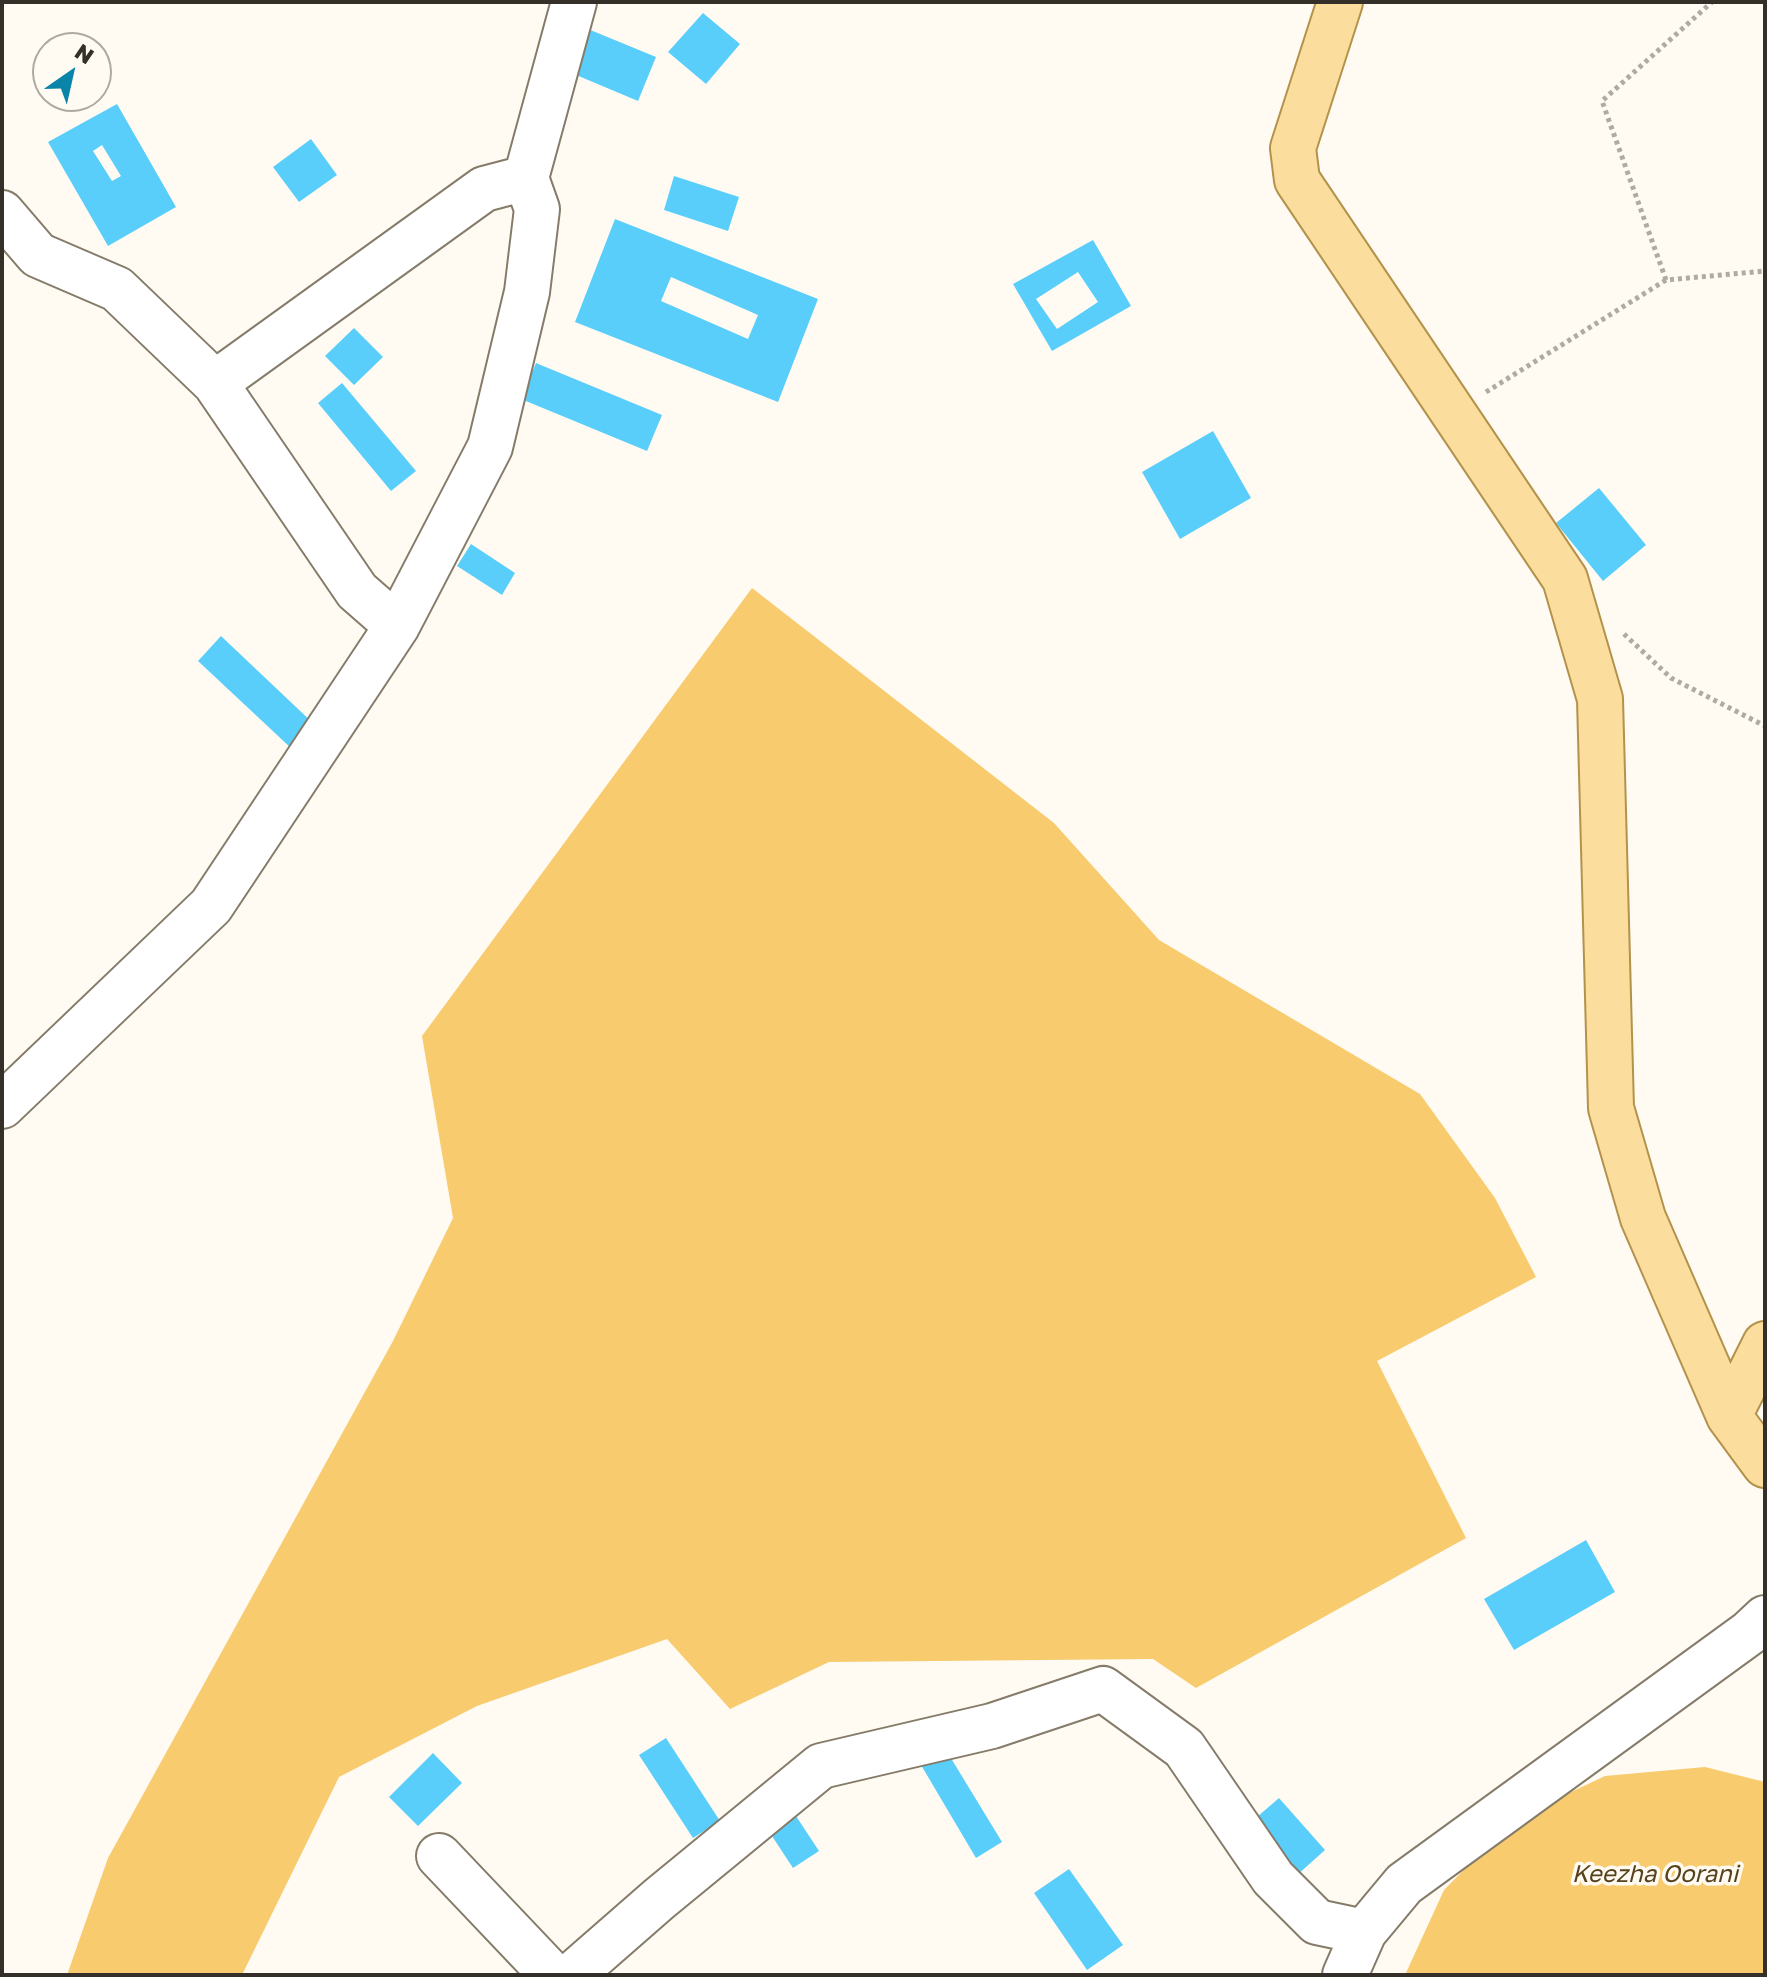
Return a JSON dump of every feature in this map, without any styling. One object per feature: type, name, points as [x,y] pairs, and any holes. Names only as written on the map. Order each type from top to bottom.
[{"type":"main road","points":[[1340,2],[1293,148],[1297,180],[1565,579],[1600,699],[1611,1108],[1643,1218],[1729,1416],[1765,1465]]},
{"type":"main road","points":[[1729,1416],[1765,1344]]},
{"type":"street","points":[[2,1106],[211,906],[397,626],[490,447],[527,292],[537,209],[526,178],[574,2]]},
{"type":"street","points":[[215,383],[484,189],[526,178]]},
{"type":"street","points":[[2,213],[38,255],[117,289],[215,383],[357,591],[397,626]]},
{"type":"street","points":[[1345,1975],[1364,1932],[1404,1884],[1749,1633],[1765,1618]]},
{"type":"street","points":[[572,1975],[670,1889],[821,1766],[992,1726],[1103,1689],[1184,1748],[1273,1878],[1317,1922],[1364,1932]]},
{"type":"street","points":[[439,1856],[552,1975]]},
{"type":"path","points":[[1666,280],[1602,101],[1712,2]]},
{"type":"path","points":[[1453,413],[1666,280],[1765,271]]},
{"type":"path","points":[[1618,629],[1671,678],[1765,726]]},
{"type":"water","points":[[752,588],[1054,823],[1159,940],[1420,1094],[1495,1198],[1536,1277],[1377,1361],[1466,1538],[1196,1688],[1153,1659],[829,1662],[730,1709],[667,1639],[477,1706],[339,1777],[242,1975],[67,1975],[108,1858],[393,1341],[453,1218],[422,1036]]},
{"type":"water","name":"Keezha Oorani","points":[[1705,1767],[1765,1782],[1765,1975],[1405,1975],[1444,1890],[1514,1819],[1605,1776]]},
{"type":"building","points":[[703,13],[740,44],[706,84],[668,52]]},
{"type":"building","points":[[588,29],[656,57],[638,101],[569,72]]},
{"type":"building","points":[[117,104],[176,207],[108,246],[48,142],[102,112],[112,112],[112,107]],"holes":[[[102,145],[121,176],[112,181],[93,151]]]},
{"type":"building","points":[[311,139],[337,175],[299,202],[273,167]]},
{"type":"building","points":[[674,176],[739,197],[728,231],[664,210]]},
{"type":"building","points":[[615,219],[818,299],[778,402],[575,322]],"holes":[[[671,277],[758,315],[748,339],[661,301]]]},
{"type":"building","points":[[1093,240],[1131,306],[1052,351],[1013,284]],"holes":[[[1078,272],[1098,302],[1057,329],[1036,299]]]},
{"type":"building","points":[[354,328],[383,357],[354,385],[325,356]]},
{"type":"building","points":[[536,363],[662,415],[647,451],[521,399]]},
{"type":"building","points":[[342,383],[416,471],[391,491],[318,403]]},
{"type":"building","points":[[1213,431],[1251,498],[1180,539],[1142,472]]},
{"type":"building","points":[[1599,488],[1646,545],[1603,581],[1556,523]]},
{"type":"building","points":[[471,544],[515,573],[502,595],[457,566]]},
{"type":"building","points":[[221,636],[315,725],[292,749],[198,661]]},
{"type":"building","points":[[1586,1540],[1615,1592],[1514,1650],[1484,1599]]},
{"type":"building","points":[[666,1738],[720,1821],[693,1838],[639,1755]]},
{"type":"building","points":[[946,1750],[1002,1842],[976,1858],[921,1765]]},
{"type":"building","points":[[433,1753],[462,1783],[418,1826],[389,1797]]},
{"type":"building","points":[[1279,1798],[1325,1850],[1296,1876],[1250,1823]]},
{"type":"building","points":[[796,1816],[819,1851],[793,1868],[770,1833]]},
{"type":"building","points":[[1069,1869],[1123,1945],[1087,1970],[1034,1893]]}]
